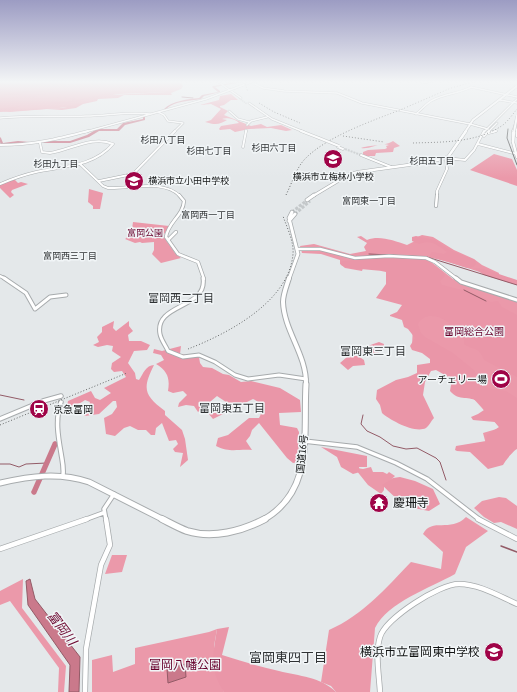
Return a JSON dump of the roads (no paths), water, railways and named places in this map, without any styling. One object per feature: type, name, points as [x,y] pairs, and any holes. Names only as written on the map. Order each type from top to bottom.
[{"type":"highway","points":[[471,124],[482,113]]},
{"type":"highway","points":[[308,201],[354,173],[389,167],[432,163],[447,158],[474,120],[483,113]]},
{"type":"highway","points":[[516,154],[513,142],[513,127],[517,118]]},
{"type":"highway","points":[[513,142],[517,118]]},
{"type":"highway","points":[[517,128],[517,136]]},
{"type":"highway","points":[[294,213],[289,221],[298,250]]},
{"type":"highway","name":"国道16号","points":[[0,482],[38,475],[63,475],[90,482],[186,531],[197,534],[212,535],[236,532],[261,520],[281,505],[289,497],[301,474],[304,441],[306,379],[283,301],[285,290],[297,259],[298,250]]},
{"type":"main road","points":[[413,113],[471,124]]},
{"type":"street","points":[[0,118],[44,115],[100,116],[127,113]]},
{"type":"street","points":[[99,181],[133,174],[183,123],[168,121],[164,115],[161,113]]},
{"type":"street","points":[[231,113],[239,120],[248,123],[267,117]]},
{"type":"street","points":[[262,113],[267,117],[344,149]]},
{"type":"street","points":[[436,206],[437,192],[447,169],[447,158],[465,161],[476,150],[489,129],[502,119],[506,113]]},
{"type":"street","points":[[0,146],[49,142],[150,114]]},
{"type":"street","points":[[471,124],[489,129]]},
{"type":"street","points":[[513,127],[517,128]]},
{"type":"street","points":[[479,143],[489,129]]},
{"type":"street","points":[[243,147],[246,130]]},
{"type":"street","points":[[485,134],[496,131]]},
{"type":"street","points":[[40,143],[49,142]]},
{"type":"street","points":[[0,184],[30,173],[80,164],[99,156],[112,144],[106,142],[86,143],[50,154],[42,152],[40,143]]},
{"type":"street","points":[[479,143],[516,154]]},
{"type":"street","points":[[479,143],[516,154]]},
{"type":"street","points":[[360,155],[389,167]]},
{"type":"street","points":[[80,164],[105,187],[160,187],[171,190],[181,196],[184,201],[185,208],[183,212],[167,231],[166,235],[178,254],[198,262],[204,280],[199,293],[164,316],[159,324],[159,332],[168,352],[183,357],[199,356],[215,362],[235,375],[248,379],[279,375],[306,379]]},
{"type":"street","points":[[168,240],[176,232]]},
{"type":"street","points":[[298,250],[320,249],[355,258],[389,256],[426,258],[435,262],[462,282],[517,300]]},
{"type":"street","points":[[0,276],[14,283],[24,291],[31,298],[35,309],[50,297],[66,295]]},
{"type":"street","points":[[0,419],[43,401],[61,396]]},
{"type":"street","points":[[61,402],[58,414],[58,437],[64,466],[63,475]]},
{"type":"street","points":[[304,441],[357,447],[396,463],[427,479],[466,511],[486,524],[517,539]]},
{"type":"street","points":[[85,692],[86,650],[101,565],[110,545],[103,513],[105,506],[114,494]]},
{"type":"street","points":[[0,549],[103,513]]},
{"type":"street","points":[[380,692],[380,637],[388,623],[411,607],[442,589],[459,584],[477,588],[517,604]]},
{"type":"waterway","points":[[38,142],[70,142],[88,136],[98,130],[118,130],[124,124],[144,119],[144,117]]},
{"type":"waterway","points":[[0,138],[2,144],[18,142],[30,143]]},
{"type":"waterway","points":[[369,254],[427,257],[517,285]]},
{"type":"waterway","points":[[464,290],[486,301]]},
{"type":"waterway","name":"富岡川","points":[[0,395],[24,400]]},
{"type":"waterway","points":[[363,415],[361,424],[367,431],[380,437],[393,446],[406,449],[417,448],[436,458],[440,462],[446,480]]},
{"type":"waterway","name":"富岡川","points":[[34,492],[55,444]]},
{"type":"waterway","points":[[0,464],[10,464],[19,467],[26,464],[47,463]]},
{"type":"waterway","points":[[501,546],[517,552]]},
{"type":"tunnel","points":[[345,149],[361,155]]},
{"type":"tunnel","points":[[292,212],[306,201]]},
{"type":"tunnel","points":[[295,214],[310,201]]},
{"type":"tram line","points":[[508,129],[507,138],[517,165]]},
{"type":"railway","points":[[277,113],[300,123]]},
{"type":"railway","points":[[286,195],[294,176],[304,160],[313,151],[338,136],[391,113]]},
{"type":"railway","points":[[413,143],[460,140],[482,135],[503,125],[514,113]]},
{"type":"railway","points":[[343,136],[384,142]]},
{"type":"railway","points":[[188,349],[220,335],[254,314],[280,287],[289,271],[293,254],[291,239],[283,216]]},
{"type":"railway","points":[[0,425],[127,373]]},
{"type":"place","name":"横浜市立梅林小学校","points":[[333,159]]},
{"type":"place","name":"横浜市立小田中学校","points":[[134,181]]},
{"type":"place","name":"アーチェリー場","points":[[501,379]]},
{"type":"place","name":"京急富岡","points":[[39,409]]},
{"type":"place","name":"慶珊寺","points":[[379,503]]},
{"type":"place","name":"横浜市立富岡東中学校","points":[[494,652]]},
{"type":"district","name":"杉田八丁目","points":[[163,140]]},
{"type":"district","name":"杉田六丁目","points":[[274,148]]},
{"type":"district","name":"杉田七丁目","points":[[209,151]]},
{"type":"district","name":"杉田五丁目","points":[[432,161]]},
{"type":"district","name":"杉田九丁目","points":[[56,164]]},
{"type":"district","name":"富岡東一丁目","points":[[369,201]]},
{"type":"district","name":"富岡西一丁目","points":[[208,215]]},
{"type":"district","name":"富岡西三丁目","points":[[70,256]]},
{"type":"district","name":"富岡西二丁目","points":[[181,298]]},
{"type":"district","name":"富岡東三丁目","points":[[373,351]]},
{"type":"district","name":"富岡東五丁目","points":[[232,408]]},
{"type":"district","name":"富岡東四丁目","points":[[288,657]]},
{"type":"park label","name":"富岡公園","points":[[145,233]]},
{"type":"park label","name":"富岡総合公園","points":[[474,331]]},
{"type":"park label","name":"富岡八幡公園","points":[[185,665]]}]
